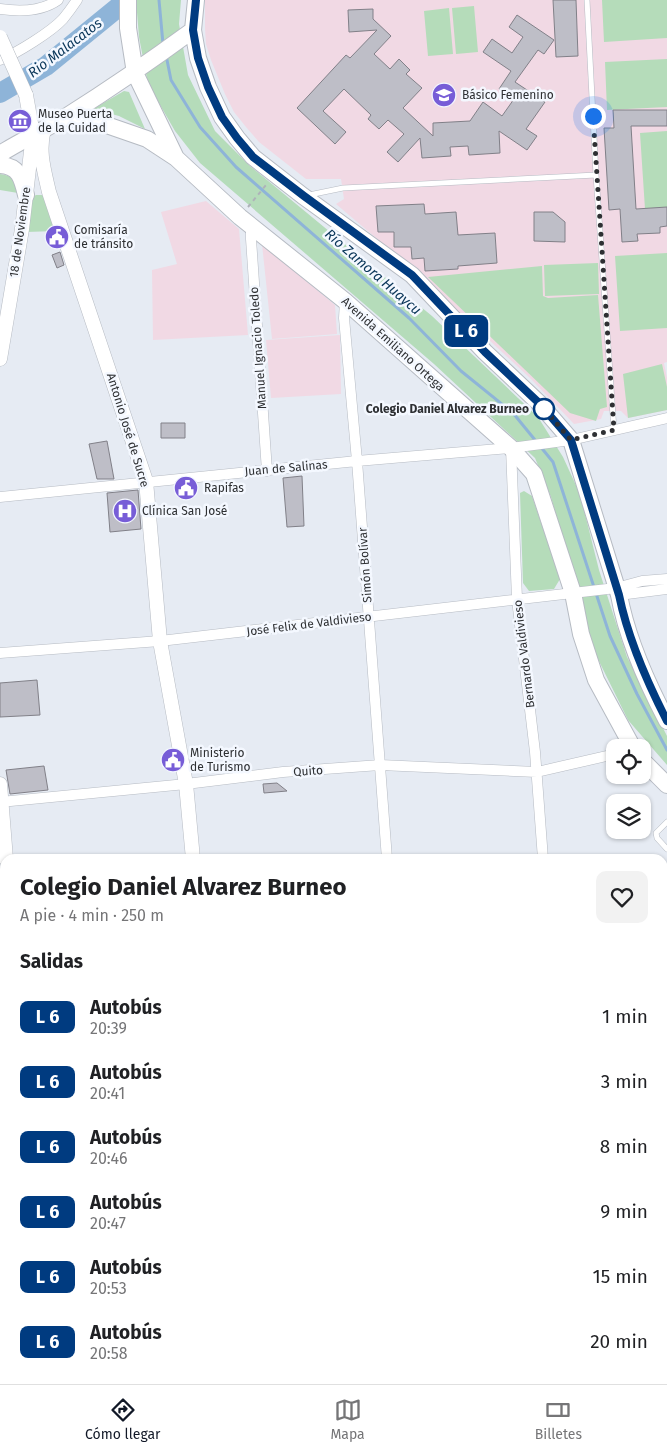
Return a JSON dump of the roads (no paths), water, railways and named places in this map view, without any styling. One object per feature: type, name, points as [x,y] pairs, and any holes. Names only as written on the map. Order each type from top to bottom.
[{"type":"main road","points":[[196,0],[193,30],[198,58],[208,87],[222,117],[253,157],[412,275],[485,352],[539,403],[571,440],[618,591],[623,617],[646,679],[667,721]]},
{"type":"main road","name":"Avenida Emiliano Ortega","points":[[128,2],[128,28],[135,73],[176,158],[246,220],[345,301],[511,448],[534,474],[573,592],[581,634],[596,680],[628,739]]},
{"type":"main road","points":[[0,154],[65,117],[135,73],[193,30]]},
{"type":"main road","points":[[65,117],[95,120],[147,139],[176,158]]},
{"type":"main road","points":[[0,165],[14,168],[21,175],[26,196]]},
{"type":"main road","points":[[651,769],[667,785]]},
{"type":"street","points":[[0,9],[15,11],[41,9],[58,0]]},
{"type":"street","points":[[0,60],[12,55],[47,32],[62,20],[77,0]]},
{"type":"street","points":[[0,37],[26,95],[39,131]]},
{"type":"street","name":"Antonio José de Sucre","points":[[39,131],[41,159],[49,192],[146,481],[160,642],[186,784],[193,854]]},
{"type":"street","name":"18 de Noviembre","points":[[1,351],[26,196],[39,131]]},
{"type":"street","points":[[26,196],[38,189],[49,192]]},
{"type":"street","name":"Manuel Ignacio Toledo","points":[[246,220],[250,239],[267,471]]},
{"type":"street","name":"Simón Bolívar","points":[[345,301],[344,318],[357,461],[387,854]]},
{"type":"street","name":"Juan de Salinas","points":[[0,497],[146,481],[511,448],[571,440],[667,418]]},
{"type":"street","name":"Bernardo Valdivieso","points":[[511,448],[517,599],[537,772],[543,854]]},
{"type":"street","points":[[618,591],[642,582],[667,579]]},
{"type":"street","points":[[618,591],[667,589]]},
{"type":"street","name":"José Felix de Valdivieso","points":[[0,652],[160,642],[573,592],[618,591]]},
{"type":"street","name":"Quito","points":[[1,802],[186,784],[283,772],[380,765],[537,772],[606,756]]},
{"type":"street","points":[[0,784],[6,854]]},
{"type":"lane","points":[[587,0],[596,175],[614,430]]},
{"type":"lane","points":[[304,196],[343,188],[596,175]]},
{"type":"lane","points":[[667,822],[656,833],[657,838],[667,849]]},
{"type":"waterway","name":"Rio Malacatos","points":[[0,93],[46,66],[127,0]]},
{"type":"waterway","name":"Río Zamora Huaycu","points":[[159,0],[163,44]]},
{"type":"waterway","name":"Río Zamora Huaycu","points":[[166,55],[171,80],[200,127],[236,167],[409,318],[461,371],[513,413],[553,462],[610,636],[637,694],[667,750]]},
{"type":"place","name":"Básico Femenino","points":[[444,95]]},
{"type":"place","name":"Museo Puerta de la Cuidad","points":[[20,121]]},
{"type":"place","name":"Comisaría de tránsito","points":[[57,237]]},
{"type":"place","name":"Colegio Daniel Alvarez Burneo","points":[[544,409]]},
{"type":"place","name":"Rapifas","points":[[186,488]]},
{"type":"place","name":"Clínica San José","points":[[125,511]]},
{"type":"place","name":"Ministerio de Turismo","points":[[173,760]]}]
